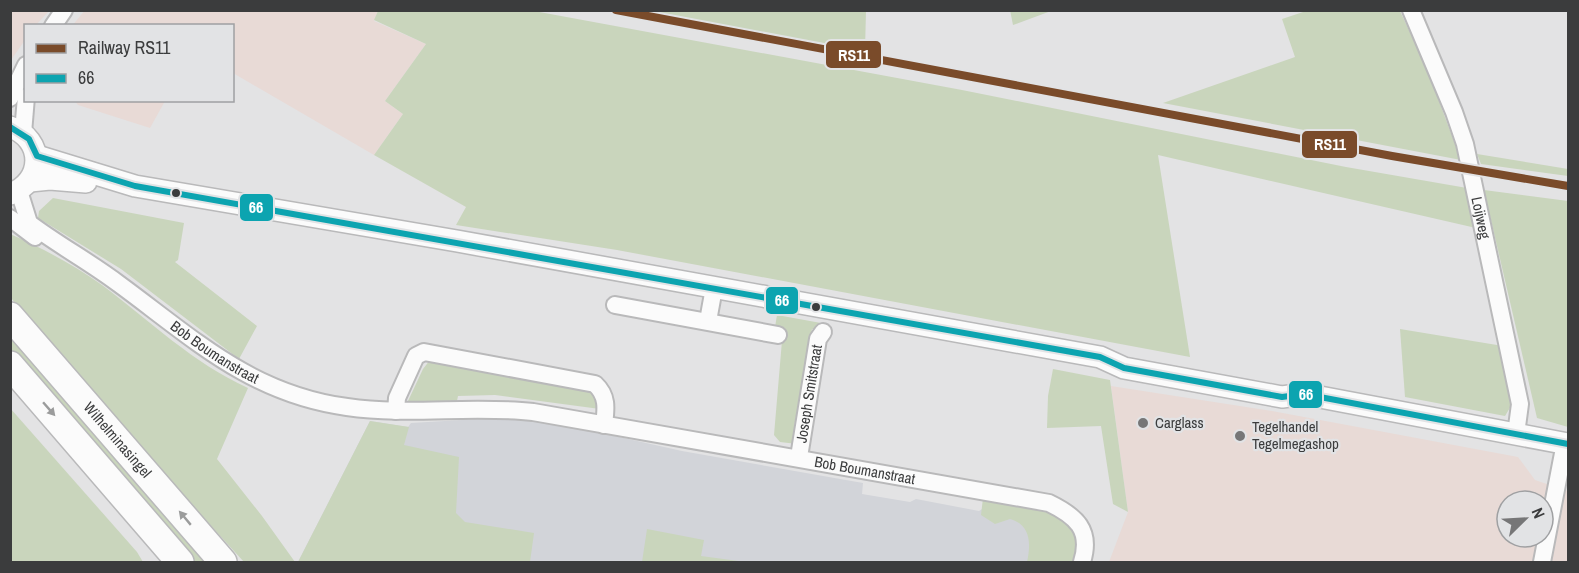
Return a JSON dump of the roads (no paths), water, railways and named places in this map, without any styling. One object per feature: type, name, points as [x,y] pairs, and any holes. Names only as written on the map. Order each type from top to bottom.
[{"type":"main road","name":"Wilhelminasingel","points":[[10,316],[223,562]]},
{"type":"main road","points":[[10,365],[180,562]]},
{"type":"street","points":[[54,24],[64,10]]},
{"type":"street","name":"Loijweg","points":[[1411,10],[1465,144],[1520,404],[1515,434]]},
{"type":"street","points":[[10,98],[24,69]]},
{"type":"street","points":[[20,189],[36,170],[37,156],[33,145],[17,130],[25,102]]},
{"type":"street","points":[[37,156],[135,186]]},
{"type":"street","points":[[20,189],[51,179],[135,186],[1100,357],[1124,368],[1281,397],[1304,394],[1567,444],[1542,562]]},
{"type":"street","name":"Bob Boumanstraat","points":[[20,189],[29,223],[53,241],[86,261],[164,320],[248,376],[317,402],[396,411],[495,408],[799,457],[1049,502],[1070,513],[1082,528],[1086,550],[1082,562]]},
{"type":"street","name":"Bob Boumanstraat","points":[[10,218],[32,236],[53,241]]},
{"type":"street","points":[[708,321],[714,288]]},
{"type":"street","points":[[615,306],[778,335]]},
{"type":"street","name":"Joseph Smitstraat","points":[[799,457],[818,339],[823,332]]},
{"type":"street","points":[[396,411],[397,398],[416,356],[424,352],[595,384],[602,391],[605,399],[604,425]]},
{"type":"rail line","name":"RS11","points":[[616,10],[1392,156],[1568,186]]},
{"type":"place","name":"Carglass","points":[[1143,423]]},
{"type":"place","name":"Tegelhandel Tegelmegashop","points":[[1240,436]]}]
